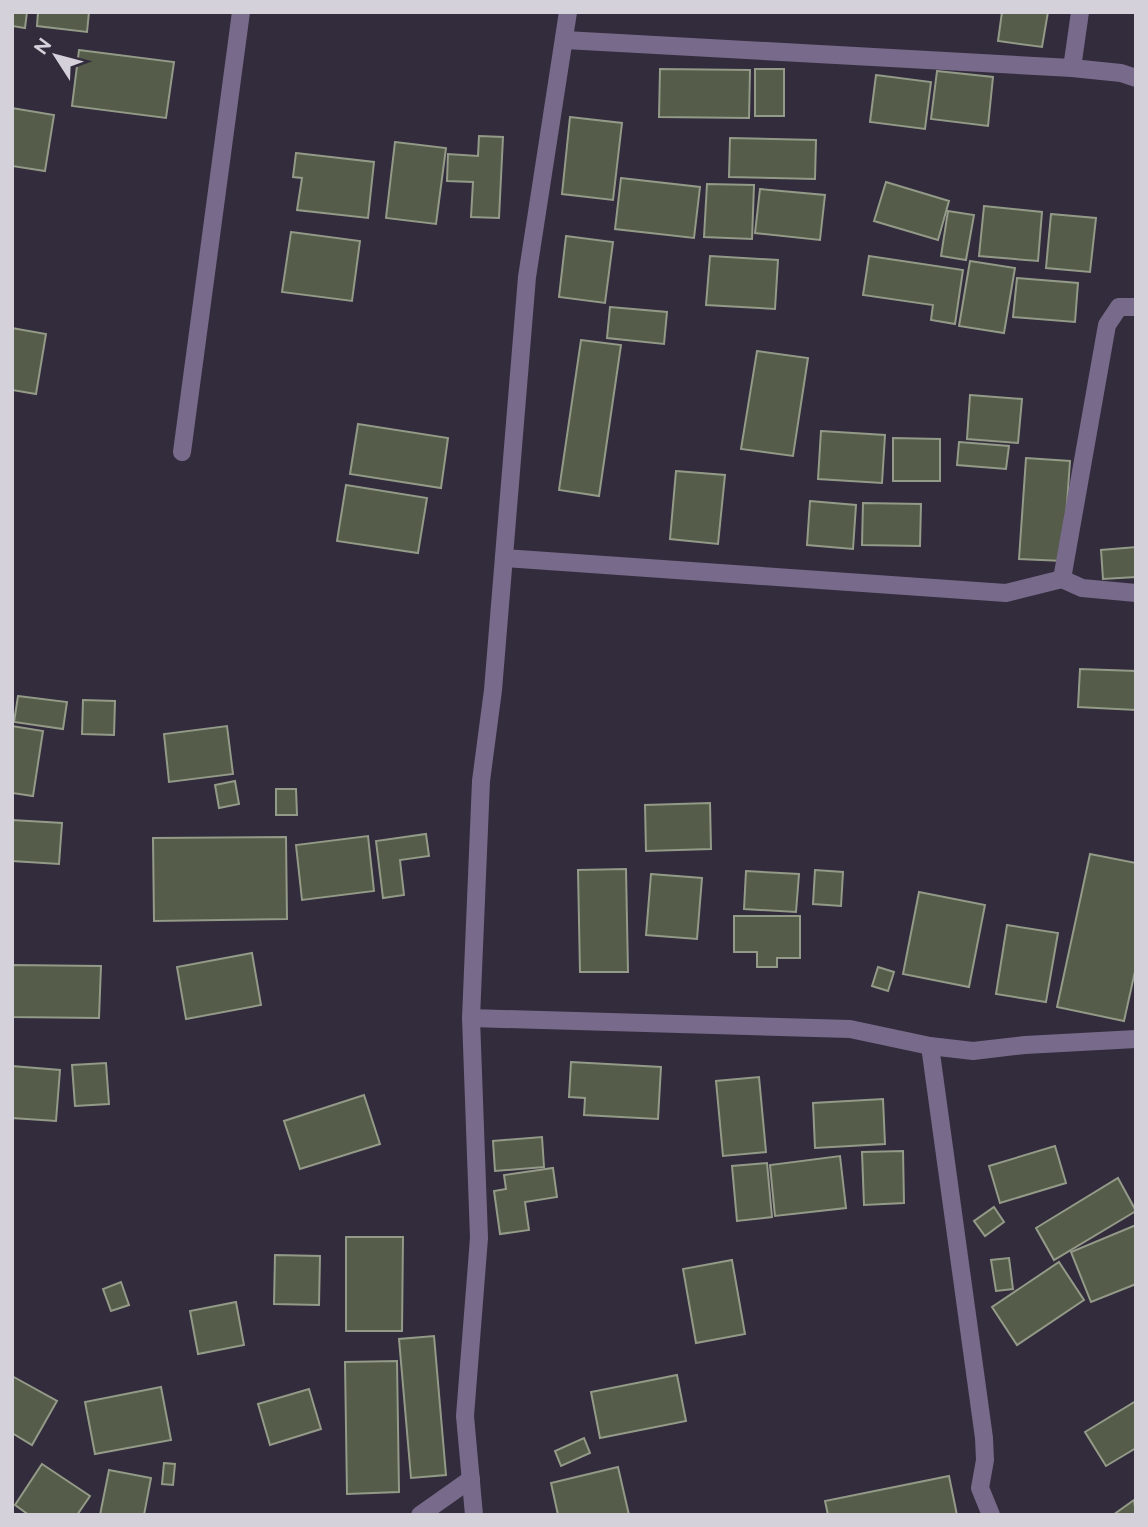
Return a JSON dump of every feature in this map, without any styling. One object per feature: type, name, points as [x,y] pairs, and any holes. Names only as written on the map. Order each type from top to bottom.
[{"type":"street","points":[[182,452],[241,12]]},
{"type":"street","points":[[474,1515],[465,1416],[479,1238],[471,1017],[481,781],[493,690],[527,276],[568,12]]},
{"type":"street","points":[[1072,68],[1080,12]]},
{"type":"street","points":[[565,40],[1072,68],[1136,78]]},
{"type":"street","points":[[1062,579],[1107,325],[1119,307],[1136,307]]},
{"type":"street","points":[[504,558],[1006,593],[1062,579],[1082,588],[1136,593]]},
{"type":"street","points":[[471,1017],[850,1029],[930,1046],[973,1051],[1025,1045],[1136,1039]]},
{"type":"street","points":[[930,1046],[984,1438],[985,1461],[980,1488],[991,1515]]},
{"type":"street","points":[[420,1515],[471,1479]]},
{"type":"building","points":[[12,12],[27,12],[25,28],[12,26]]},
{"type":"building","points":[[38,12],[89,12],[87,32],[37,26]]},
{"type":"building","points":[[1002,12],[1048,12],[1042,47],[998,41]]},
{"type":"building","points":[[79,50],[174,62],[166,118],[72,106]]},
{"type":"building","points":[[660,69],[750,70],[749,118],[659,117]]},
{"type":"building","points":[[755,69],[784,69],[784,116],[755,116]]},
{"type":"building","points":[[937,71],[993,77],[988,126],[931,119]]},
{"type":"building","points":[[876,75],[931,82],[925,129],[870,122]]},
{"type":"building","points":[[12,108],[54,115],[45,171],[12,166]]},
{"type":"building","points":[[570,117],[622,123],[613,200],[562,194]]},
{"type":"building","points":[[479,136],[503,137],[499,218],[471,217],[473,182],[447,181],[448,154],[478,156]]},
{"type":"building","points":[[730,138],[816,140],[815,179],[729,177]]},
{"type":"building","points":[[395,142],[446,148],[436,224],[386,218]]},
{"type":"building","points":[[296,153],[374,162],[368,218],[297,210],[302,178],[293,177]]},
{"type":"building","points":[[621,178],[700,187],[694,238],[615,229]]},
{"type":"building","points":[[886,182],[949,201],[938,240],[874,221]]},
{"type":"building","points":[[707,184],[754,185],[752,239],[704,237]]},
{"type":"building","points":[[760,189],[825,195],[820,240],[755,233]]},
{"type":"building","points":[[984,206],[1042,212],[1038,261],[979,256]]},
{"type":"building","points":[[948,211],[974,215],[966,260],[941,256]]},
{"type":"building","points":[[1051,214],[1096,218],[1090,272],[1046,268]]},
{"type":"building","points":[[291,232],[360,241],[352,301],[282,292]]},
{"type":"building","points":[[566,236],[613,242],[605,303],[559,297]]},
{"type":"building","points":[[710,256],[778,260],[775,309],[706,305]]},
{"type":"building","points":[[869,256],[963,270],[955,324],[931,320],[933,305],[863,295]]},
{"type":"building","points":[[970,261],[1015,268],[1004,333],[959,326]]},
{"type":"building","points":[[1017,278],[1078,283],[1075,322],[1013,317]]},
{"type":"building","points":[[610,307],[667,312],[664,344],[607,338]]},
{"type":"building","points":[[12,328],[46,334],[36,394],[12,390]]},
{"type":"building","points":[[581,340],[621,345],[599,496],[559,490]]},
{"type":"building","points":[[757,351],[808,358],[793,456],[741,449]]},
{"type":"building","points":[[970,395],[1022,399],[1018,443],[967,439]]},
{"type":"building","points":[[358,424],[448,438],[441,488],[350,474]]},
{"type":"building","points":[[821,431],[885,435],[882,483],[818,479]]},
{"type":"building","points":[[893,438],[940,439],[940,481],[893,481]]},
{"type":"building","points":[[959,442],[1009,446],[1006,469],[957,465]]},
{"type":"building","points":[[1026,458],[1070,461],[1063,561],[1019,559]]},
{"type":"building","points":[[676,471],[725,475],[718,544],[670,539]]},
{"type":"building","points":[[346,485],[427,498],[418,553],[337,541]]},
{"type":"building","points":[[810,501],[856,505],[853,549],[807,545]]},
{"type":"building","points":[[863,503],[921,504],[920,546],[862,545]]},
{"type":"building","points":[[1136,547],[1136,577],[1103,579],[1101,550]]},
{"type":"building","points":[[1080,669],[1136,671],[1136,710],[1078,707]]},
{"type":"building","points":[[18,696],[67,702],[63,729],[14,722]]},
{"type":"building","points":[[83,700],[115,701],[114,735],[82,734]]},
{"type":"building","points":[[12,726],[43,731],[33,796],[12,793]]},
{"type":"building","points":[[227,726],[233,774],[169,782],[164,734]]},
{"type":"building","points":[[235,781],[239,804],[219,808],[215,785]]},
{"type":"building","points":[[276,789],[296,789],[297,815],[276,815]]},
{"type":"building","points":[[710,803],[711,849],[646,851],[645,805]]},
{"type":"building","points":[[12,820],[62,823],[59,864],[12,861]]},
{"type":"building","points":[[426,834],[429,856],[400,860],[404,895],[383,898],[376,841]]},
{"type":"building","points":[[368,836],[374,891],[302,900],[296,845]]},
{"type":"building","points":[[286,837],[287,919],[154,921],[153,838]]},
{"type":"building","points":[[1090,854],[1136,863],[1136,967],[1124,1021],[1057,1007]]},
{"type":"building","points":[[626,869],[628,972],[580,972],[578,870]]},
{"type":"building","points":[[815,870],[843,872],[841,906],[813,904]]},
{"type":"building","points":[[746,871],[799,874],[796,912],[744,909]]},
{"type":"building","points":[[651,874],[702,878],[697,939],[646,935]]},
{"type":"building","points":[[919,892],[985,905],[969,987],[903,974]]},
{"type":"building","points":[[734,916],[800,916],[800,958],[777,958],[777,967],[757,967],[757,952],[734,952]]},
{"type":"building","points":[[1007,925],[1058,933],[1046,1002],[996,994]]},
{"type":"building","points":[[252,953],[261,1005],[186,1019],[177,967]]},
{"type":"building","points":[[12,965],[101,966],[99,1018],[12,1017]]},
{"type":"building","points":[[878,967],[894,972],[888,991],[872,986]]},
{"type":"building","points":[[571,1062],[661,1067],[658,1119],[584,1115],[585,1098],[569,1097]]},
{"type":"building","points":[[106,1063],[109,1104],[75,1106],[72,1065]]},
{"type":"building","points":[[12,1066],[60,1070],[56,1121],[12,1118]]},
{"type":"building","points":[[759,1077],[766,1152],[723,1156],[716,1081]]},
{"type":"building","points":[[364,1095],[380,1144],[300,1169],[284,1121]]},
{"type":"building","points":[[883,1099],[885,1144],[815,1148],[813,1103]]},
{"type":"building","points":[[542,1137],[544,1167],[495,1171],[493,1141]]},
{"type":"building","points":[[1055,1146],[1066,1183],[1000,1203],[989,1166]]},
{"type":"building","points":[[903,1151],[904,1203],[864,1205],[862,1152]]},
{"type":"building","points":[[840,1156],[846,1208],[775,1216],[770,1165]]},
{"type":"building","points":[[767,1163],[772,1217],[737,1221],[732,1166]]},
{"type":"building","points":[[553,1168],[557,1197],[525,1202],[529,1230],[500,1234],[494,1191],[506,1189],[504,1175]]},
{"type":"building","points":[[1118,1178],[1136,1211],[1054,1260],[1036,1228]]},
{"type":"building","points":[[994,1207],[1004,1222],[985,1236],[974,1221]]},
{"type":"building","points":[[1136,1225],[1136,1284],[1091,1302],[1071,1252]]},
{"type":"building","points":[[346,1237],[403,1237],[402,1331],[346,1331]]},
{"type":"building","points":[[275,1255],[320,1256],[319,1305],[274,1304]]},
{"type":"building","points":[[1009,1258],[1013,1289],[996,1291],[991,1260]]},
{"type":"building","points":[[732,1260],[745,1334],[696,1343],[683,1269]]},
{"type":"building","points":[[1059,1262],[1084,1300],[1017,1345],[992,1307]]},
{"type":"building","points":[[121,1282],[129,1305],[111,1311],[103,1289]]},
{"type":"building","points":[[236,1302],[244,1345],[198,1354],[190,1311]]},
{"type":"building","points":[[434,1336],[446,1475],[411,1478],[399,1339]]},
{"type":"building","points":[[397,1361],[399,1492],[347,1494],[345,1362]]},
{"type":"building","points":[[677,1375],[686,1421],[600,1438],[591,1392]]},
{"type":"building","points":[[12,1376],[57,1401],[32,1445],[12,1433]]},
{"type":"building","points":[[161,1387],[171,1440],[95,1454],[85,1402]]},
{"type":"building","points":[[309,1389],[321,1429],[270,1445],[258,1404]]},
{"type":"building","points":[[1136,1401],[1136,1448],[1106,1466],[1085,1432]]},
{"type":"building","points":[[584,1438],[590,1453],[561,1466],[555,1451]]},
{"type":"building","points":[[164,1463],[175,1464],[173,1485],[162,1484]]},
{"type":"building","points":[[42,1464],[90,1496],[77,1515],[29,1515],[15,1505]]},
{"type":"building","points":[[618,1467],[629,1515],[558,1515],[551,1483]]},
{"type":"building","points":[[109,1470],[151,1478],[144,1515],[100,1515]]},
{"type":"building","points":[[949,1476],[957,1515],[828,1515],[825,1501]]},
{"type":"building","points":[[1134,1500],[1136,1515],[1113,1515]]}]
